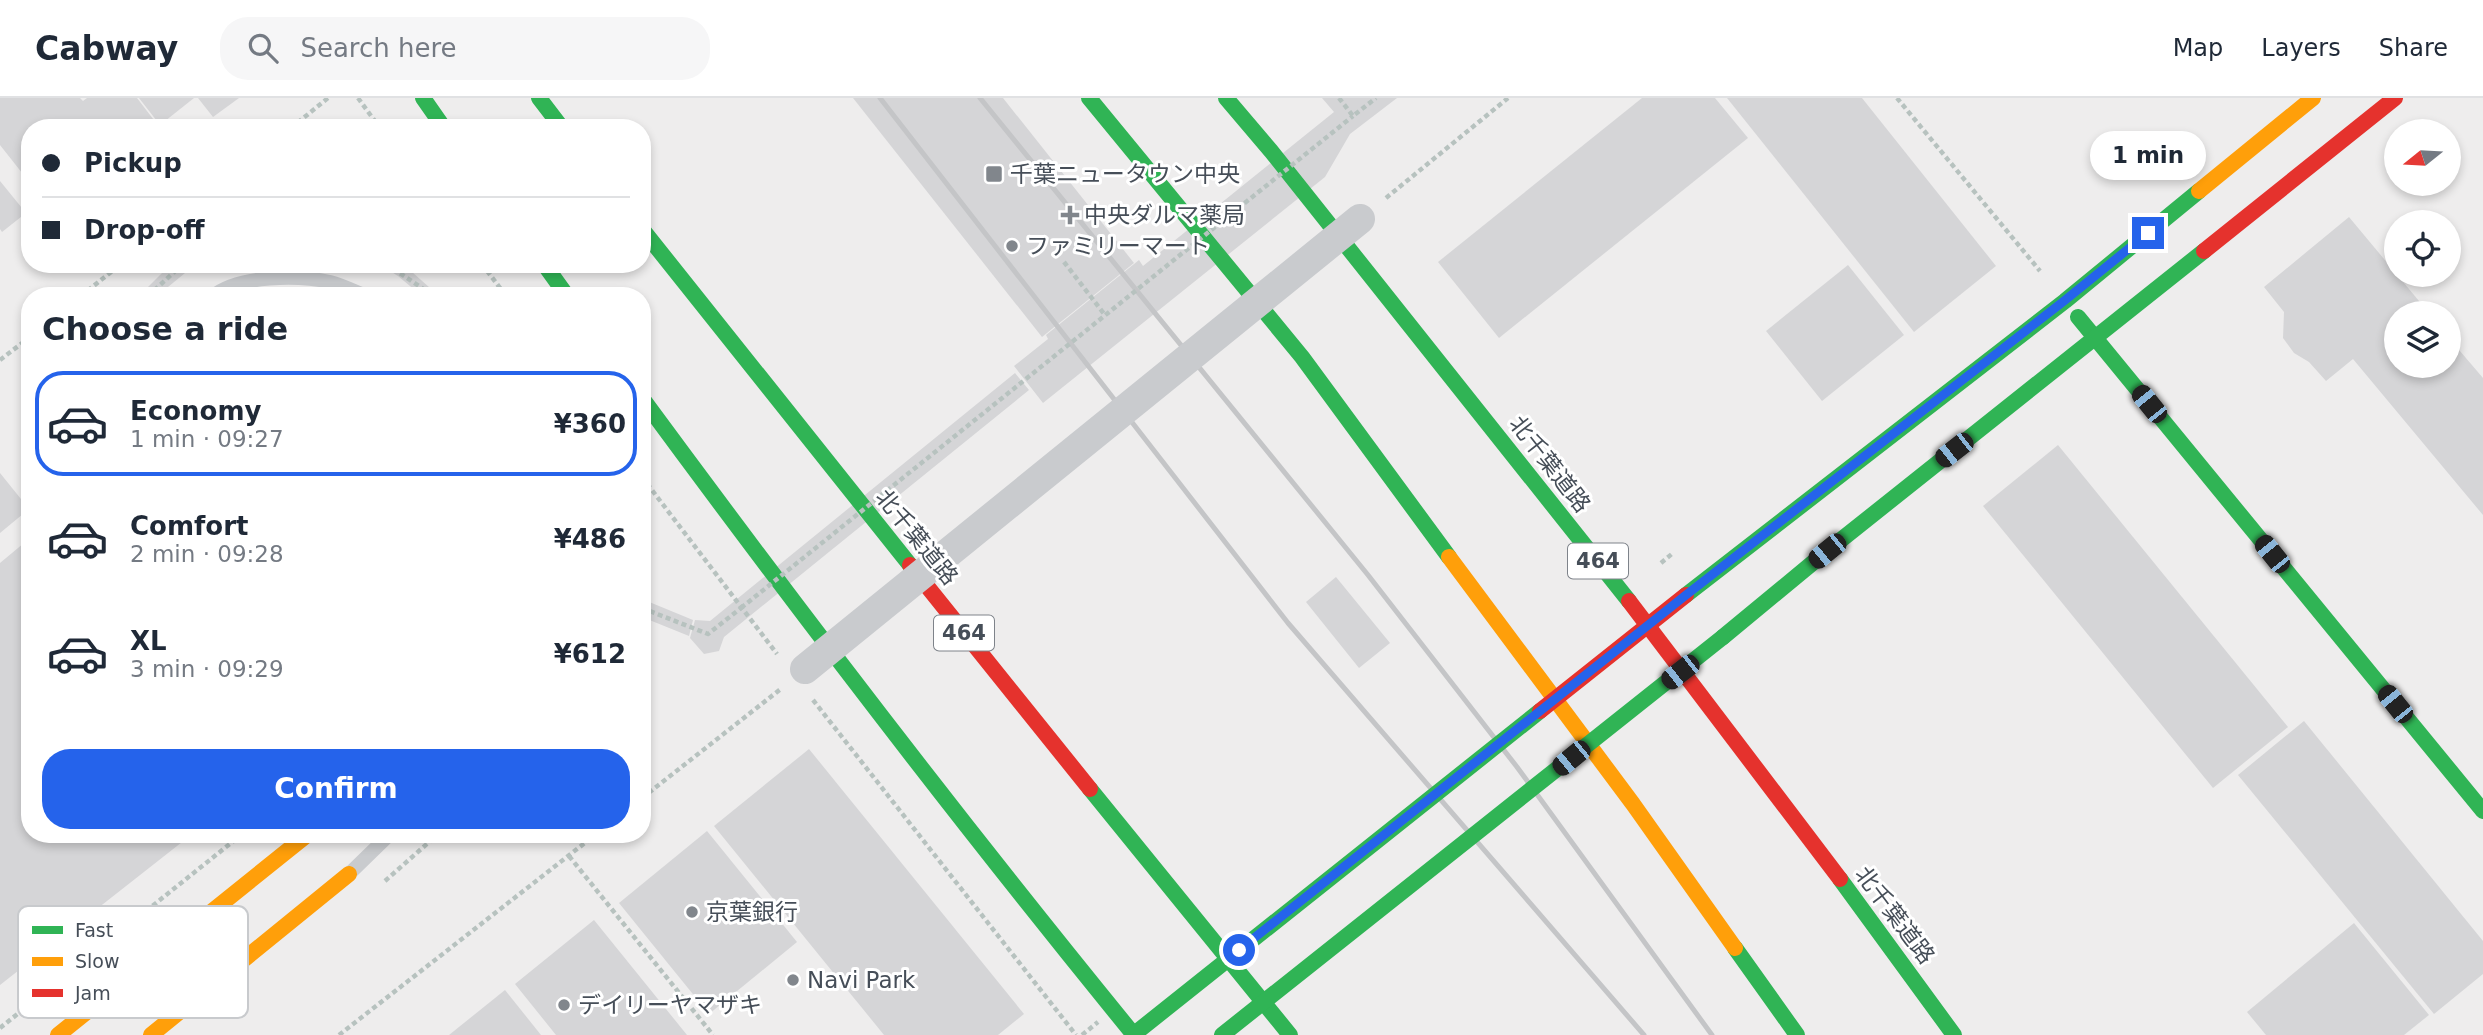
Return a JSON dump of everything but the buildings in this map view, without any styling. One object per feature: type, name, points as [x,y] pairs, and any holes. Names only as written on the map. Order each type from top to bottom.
[{"type":"main road","points":[[423,98],[438,119]]},
{"type":"main road","points":[[538,98],[555,119]]},
{"type":"main road","points":[[1089,98],[1342,409],[1517,651],[1633,803],[1797,1035]]},
{"type":"main road","name":"北千葉道路","points":[[1226,98],[1304,191],[1611,577],[1883,935],[1954,1035]]},
{"type":"main road","points":[[651,410],[906,750],[1026,905],[1133,1035],[1686,595],[2064,301],[2313,98]]},
{"type":"main road","points":[[1222,1035],[2395,98]]},
{"type":"main road","name":"北千葉道路","points":[[651,240],[1071,767],[1290,1035]]},
{"type":"main road","points":[[2064,301],[2483,811]]},
{"type":"main road","points":[[219,906],[297,843]]},
{"type":"main road","points":[[248,956],[349,874]]},
{"type":"main road","points":[[58,1035],[79,1018]]},
{"type":"main road","points":[[151,1035],[172,1018]]},
{"type":"street","points":[[800,673],[1360,219]]},
{"type":"lane","points":[[235,287],[253,280],[291,277],[330,282],[343,287]]},
{"type":"lane","points":[[349,874],[381,843]]},
{"type":"path","points":[[302,119],[328,98]]},
{"type":"path","points":[[358,98],[373,119]]},
{"type":"path","points":[[1339,98],[1353,116]]},
{"type":"path","points":[[651,612],[708,634],[1376,98]]},
{"type":"path","points":[[1360,219],[1508,98]]},
{"type":"path","points":[[1898,98],[2040,271]]},
{"type":"path","points":[[1064,262],[1105,315]]},
{"type":"path","points":[[92,287],[110,273]]},
{"type":"path","points":[[158,287],[173,273]]},
{"type":"path","points":[[400,273],[420,287]]},
{"type":"path","points":[[0,360],[21,344]]},
{"type":"path","points":[[651,489],[741,608],[800,673],[1076,1035]]},
{"type":"path","points":[[651,791],[800,673]]},
{"type":"path","points":[[152,906],[231,843]]},
{"type":"path","points":[[338,1035],[586,843]]},
{"type":"path","points":[[569,856],[713,1035]]},
{"type":"path","points":[[0,1028],[18,1014]]},
{"type":"railway","points":[[880,98],[1288,623],[1644,1035]]},
{"type":"railway","points":[[980,98],[1368,575],[1517,767],[1712,1035]]},
{"type":"traffic: fast","points":[[423,98],[438,119]]},
{"type":"traffic: fast","points":[[539,98],[555,119]]},
{"type":"traffic: fast","points":[[1089,98],[1302,357],[1449,557]]},
{"type":"traffic: fast","points":[[1226,98],[1629,601]]},
{"type":"traffic: fast","points":[[1686,595],[2065,301],[2199,191]]},
{"type":"traffic: fast","points":[[651,240],[910,565]]},
{"type":"traffic: fast","points":[[1723,637],[2204,251]]},
{"type":"traffic: fast","points":[[550,273],[561,287]]},
{"type":"traffic: fast","points":[[2078,317],[2483,811]]},
{"type":"traffic: fast","points":[[651,410],[884,720],[1134,1035]]},
{"type":"traffic: fast","points":[[1222,1035],[1723,637]]},
{"type":"traffic: fast","points":[[1133,1035],[1540,711]]},
{"type":"traffic: fast","points":[[1090,789],[1290,1035]]},
{"type":"traffic: fast","points":[[1840,879],[1954,1035]]},
{"type":"traffic: fast","points":[[1735,948],[1797,1035]]},
{"type":"traffic: slow","points":[[2199,191],[2313,98]]},
{"type":"traffic: slow","points":[[1449,557],[1633,804],[1735,948]]},
{"type":"traffic: slow","points":[[219,906],[297,843]]},
{"type":"traffic: slow","points":[[248,956],[349,874]]},
{"type":"traffic: slow","points":[[58,1035],[79,1018]]},
{"type":"traffic: slow","points":[[151,1035],[172,1018]]},
{"type":"traffic: jam","points":[[2204,251],[2395,98]]},
{"type":"traffic: jam","points":[[910,565],[1090,789]]},
{"type":"traffic: jam","points":[[1540,711],[1686,595]]},
{"type":"traffic: jam","points":[[1629,601],[1840,879]]},
{"type":"place","name":"千葉ニュータウン中央","points":[[994,174]]},
{"type":"place","name":"中央ダルマ薬局","points":[[1070,215]]},
{"type":"place","name":"ファミリーマート","points":[[1012,246]]},
{"type":"place","name":"京葉銀行","points":[[692,912]]},
{"type":"place","name":"Navi Park","points":[[793,980]]},
{"type":"place","name":"デイリーヤマザキ","points":[[564,1005]]},
{"type":"route","points":[[1239,950],[2148,233]]}]
